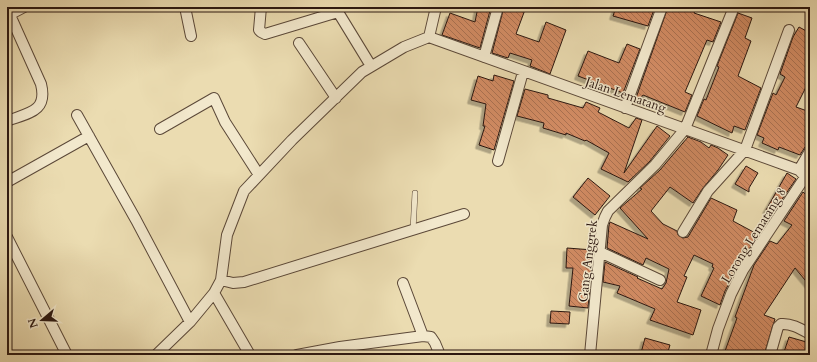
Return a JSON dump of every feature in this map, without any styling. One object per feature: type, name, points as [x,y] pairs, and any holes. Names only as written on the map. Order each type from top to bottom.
[{"type":"street","points":[[7,121],[36,109],[40,105],[43,96],[41,84],[35,70],[8,16],[24,7]]},
{"type":"street","points":[[186,7],[191,36]]},
{"type":"street","points":[[260,7],[259,30],[265,34],[338,10],[371,66]]},
{"type":"street","points":[[156,355],[190,322],[214,293],[221,280],[227,235],[244,191],[292,140],[362,72],[404,46],[429,37],[436,7]]},
{"type":"street","points":[[484,57],[498,7]]},
{"type":"street","points":[[626,108],[662,7]]},
{"type":"street","name":"Gang Anggrek","points":[[590,355],[602,225],[605,217],[655,165],[685,129],[734,7]]},
{"type":"street","points":[[683,232],[708,191],[744,150],[789,30]]},
{"type":"street","name":"Jalan Lematang","points":[[429,37],[523,72],[744,150],[805,176]]},
{"type":"street","points":[[299,43],[336,98]]},
{"type":"street","points":[[498,162],[523,72]]},
{"type":"street","points":[[160,129],[214,98],[225,122],[259,175]]},
{"type":"street","points":[[77,115],[136,220],[190,322]]},
{"type":"street","points":[[7,182],[89,136]]},
{"type":"street","name":"Lorong Lematang 8","points":[[711,355],[718,329],[731,294],[743,270],[805,176],[810,151]]},
{"type":"street","points":[[221,280],[233,283],[244,282],[464,214]]},
{"type":"street","points":[[7,237],[67,355]]},
{"type":"street","points":[[600,252],[660,280]]},
{"type":"street","points":[[403,283],[424,336]]},
{"type":"street","points":[[214,293],[250,355]]},
{"type":"street","points":[[770,355],[778,327],[781,324],[787,324],[810,334]]},
{"type":"street","points":[[297,355],[340,347],[424,336],[431,337],[440,355]]},
{"type":"lane","points":[[413,230],[414,194]]},
{"type":"building","points":[[478,7],[491,7],[480,48],[442,35],[450,13],[475,22]]},
{"type":"building","points":[[504,7],[526,7],[516,34],[539,42],[546,22],[566,30],[550,74],[530,66],[532,60],[510,53],[508,58],[492,53]]},
{"type":"building","points":[[616,7],[655,7],[648,26],[613,16]]},
{"type":"building","points":[[668,7],[697,7],[694,13],[721,22],[713,42],[707,40],[685,92],[692,95],[685,112],[643,95],[640,99],[636,98]]},
{"type":"building","points":[[738,13],[752,18],[745,38],[751,41],[738,76],[761,88],[745,130],[734,126],[732,133],[697,116],[704,99],[706,100],[719,67],[717,66]]},
{"type":"building","points":[[799,27],[810,33],[810,86],[807,85],[796,107],[810,112],[810,143],[805,147],[800,155],[779,147],[778,150],[762,143],[764,138],[757,135],[773,93],[776,95],[785,77],[780,74],[793,37]]},
{"type":"building","points":[[627,44],[640,49],[623,93],[578,76],[588,51],[619,63]]},
{"type":"building","points":[[494,75],[514,81],[494,150],[479,145],[485,126],[483,126],[486,104],[471,100],[478,76],[493,81]]},
{"type":"building","points":[[525,89],[548,95],[548,98],[583,108],[586,102],[600,108],[598,112],[629,128],[636,118],[642,120],[624,173],[657,126],[670,136],[650,161],[628,182],[601,169],[609,153],[586,140],[585,141],[566,133],[566,135],[543,128],[544,123],[517,116]]},
{"type":"building","points":[[688,137],[701,142],[709,148],[711,145],[718,148],[728,155],[693,203],[670,187],[651,211],[663,224],[677,231],[678,235],[683,238],[688,237],[711,198],[737,210],[733,221],[759,235],[747,252],[746,251],[725,291],[720,305],[701,296],[714,268],[712,267],[713,264],[694,255],[684,276],[687,277],[677,302],[701,310],[693,335],[650,320],[655,309],[617,293],[620,286],[603,282],[605,262],[662,289],[666,283],[669,269],[646,258],[643,265],[607,248],[609,225],[610,222],[648,239],[620,208],[642,189],[640,188],[660,170]]},
{"type":"building","points":[[746,166],[758,173],[749,188],[749,192],[735,184]]},
{"type":"building","points":[[787,173],[796,179],[772,214],[766,210]]},
{"type":"building","points":[[588,178],[610,196],[595,215],[573,197]]},
{"type":"building","points":[[803,192],[810,198],[810,286],[795,268],[764,315],[775,319],[764,355],[739,355],[725,351],[737,318],[735,317],[754,265],[770,241],[777,244],[792,225],[784,221]]},
{"type":"building","points":[[567,248],[593,250],[588,308],[569,306],[573,268],[566,268]]},
{"type":"building","points":[[551,311],[570,312],[569,324],[550,323]]},
{"type":"building","points":[[789,337],[810,343],[810,355],[783,355]]},
{"type":"building","points":[[645,338],[670,345],[667,355],[648,355],[641,353]]}]
